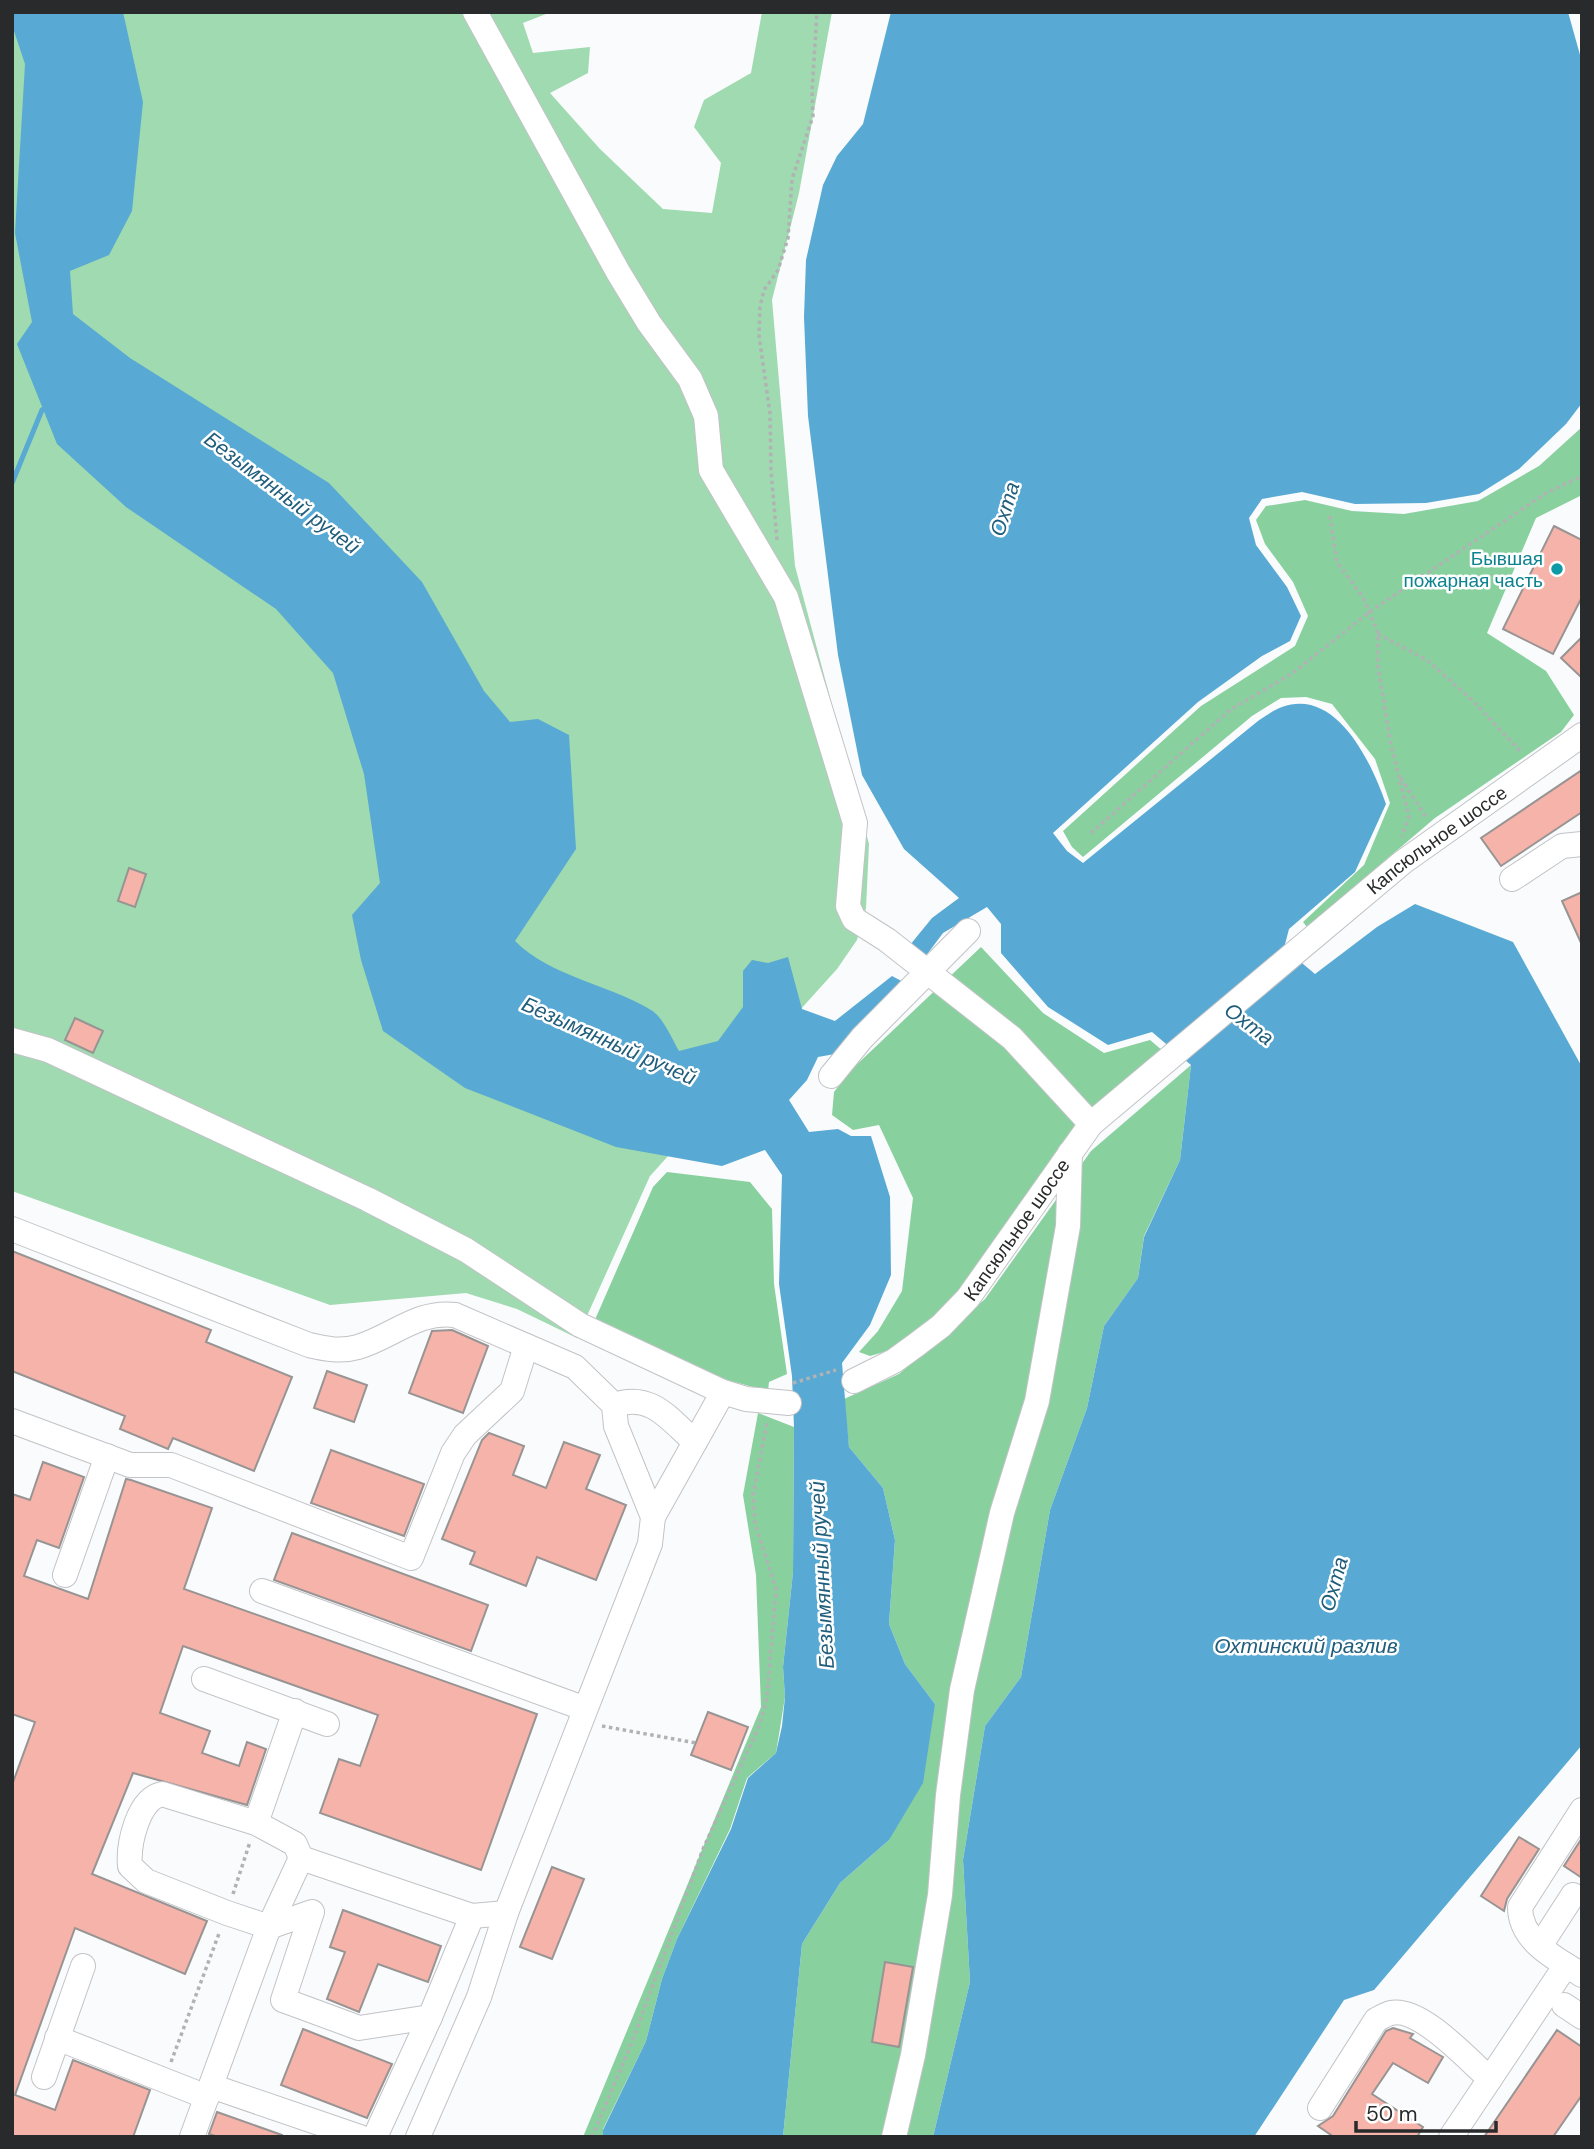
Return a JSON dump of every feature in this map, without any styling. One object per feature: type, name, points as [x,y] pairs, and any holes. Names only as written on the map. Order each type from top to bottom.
[{"type":"street","points":[[475,12],[618,272],[649,323],[690,379],[706,416],[711,470],[786,597],[855,822],[848,906],[854,919],[887,940],[1012,1038],[1091,1124]]},
{"type":"street","name":"Капсюльное шоссе","points":[[849,1374],[905,1353],[941,1326],[968,1298],[1091,1124],[1403,862],[1582,735]]},
{"type":"street","points":[[1512,879],[1562,846],[1582,844]]},
{"type":"street","points":[[831,1076],[862,1038],[968,931]]},
{"type":"street","points":[[12,1040],[48,1050],[367,1199],[466,1250],[580,1325],[723,1392],[746,1399],[785,1397]]},
{"type":"street","points":[[894,2137],[913,2055],[940,1895],[948,1796],[962,1690],[1002,1513],[1040,1388],[1068,1226],[1070,1153]]},
{"type":"street","points":[[12,1229],[309,1345],[332,1350],[358,1347],[438,1313],[455,1315],[575,1367],[614,1405],[620,1438],[653,1517]]},
{"type":"street","points":[[12,1421],[130,1465],[171,1465],[411,1558],[453,1453],[465,1435],[512,1391],[526,1346]]},
{"type":"street","points":[[418,2137],[459,2037],[479,1997],[506,1913],[581,1715],[650,1544],[653,1517],[723,1392]]},
{"type":"street","points":[[614,1405],[630,1399],[644,1402],[660,1411],[695,1442]]},
{"type":"street","points":[[65,1576],[107,1456]]},
{"type":"street","points":[[262,1591],[581,1715]]},
{"type":"street","points":[[205,1679],[327,1724]]},
{"type":"street","points":[[256,1823],[295,1711]]},
{"type":"street","points":[[430,2017],[359,2028],[283,2000],[313,1912],[269,1927],[146,1881],[130,1866],[130,1850],[144,1807],[154,1796],[171,1795],[256,1823],[295,1844],[301,1858],[472,1916],[506,1913]]},
{"type":"street","points":[[1451,2137],[1489,2079],[1577,1971],[1525,1933],[1520,1920],[1520,1907],[1582,1810]]},
{"type":"street","points":[[192,2137],[269,1927],[301,1858]]},
{"type":"street","points":[[1540,1946],[1573,1895]]},
{"type":"street","points":[[375,2137],[430,2017],[472,1916]]},
{"type":"street","points":[[44,2077],[83,1966]]},
{"type":"street","points":[[1320,2108],[1376,2020],[1392,2012],[1406,2014],[1431,2026],[1489,2079]]},
{"type":"street","points":[[57,2038],[164,2080],[360,2137]]},
{"type":"path","points":[[778,544],[771,471],[770,413],[759,336],[760,307],[764,290],[778,271],[788,238],[792,179],[813,116],[811,91],[817,12]]},
{"type":"path","points":[[1091,832],[1230,710],[1293,673],[1368,613],[1546,493],[1582,476]]},
{"type":"path","points":[[1330,516],[1337,562],[1363,597],[1378,633],[1378,667],[1409,816],[1401,839],[1403,862]]},
{"type":"path","points":[[1378,633],[1427,660],[1471,699],[1535,768]]},
{"type":"path","points":[[1400,776],[1438,835]]},
{"type":"path","points":[[592,2137],[632,2042],[703,1849],[759,1726],[767,1698],[776,1589],[755,1523],[753,1495],[765,1429],[785,1397],[849,1374]]},
{"type":"path","points":[[581,1715],[696,1743]]},
{"type":"path","points":[[164,2080],[227,1913],[256,1823]]},
{"type":"green space","points":[[12,12],[551,12],[523,23],[533,53],[590,47],[588,73],[550,93],[600,149],[663,209],[712,213],[721,163],[694,127],[704,100],[751,73],[762,12],[832,12],[799,193],[772,300],[795,566],[869,844],[866,908],[857,940],[837,969],[650,1176],[577,1338],[517,1309],[466,1293],[330,1305],[12,1191]]},
{"type":"green space","points":[[1582,427],[1582,495],[1536,518],[1487,633],[1546,671],[1574,715],[1561,732],[1435,818],[1307,927],[1303,922],[1364,865],[1390,803],[1375,759],[1332,704],[1306,697],[1281,698],[1252,716],[1083,857],[1072,847],[1063,831],[1201,706],[1295,646],[1308,616],[1293,582],[1265,544],[1256,520],[1266,506],[1305,500],[1352,511],[1404,514],[1478,501],[1539,466]]},
{"type":"green space","points":[[981,947],[1043,1013],[1104,1053],[1150,1040],[1163,1051],[1091,1108],[1061,1144],[974,1273],[942,1313],[894,1349],[870,1356],[859,1352],[878,1331],[902,1291],[913,1198],[879,1125],[853,1130],[832,1115],[834,1092],[851,1070]]},
{"type":"green space","points":[[1191,1065],[1180,1160],[1144,1236],[1138,1278],[1104,1326],[1087,1408],[1050,1510],[1021,1677],[985,1726],[963,1860],[970,1982],[933,2137],[783,2137],[802,1944],[840,1883],[889,1840],[935,1704],[905,1664],[889,1624],[895,1540],[883,1488],[849,1447],[844,1399],[899,1374],[985,1299],[1091,1151]]},
{"type":"green space","points":[[667,1172],[750,1182],[772,1209],[774,1284],[787,1374],[769,1382],[768,1391],[716,1377],[594,1322],[653,1187]]},
{"type":"green space","points":[[758,1413],[794,1427],[793,1572],[783,1667],[785,1697],[776,1753],[747,1778],[730,1829],[677,1939],[662,1979],[646,2041],[603,2129],[603,2137],[583,2137],[761,1707],[756,1575],[743,1495]]},
{"type":"water","name":"Безымянный ручей","points":[[12,12],[123,12],[143,102],[132,211],[109,255],[70,271],[73,314],[130,358],[329,483],[422,582],[484,691],[510,722],[538,719],[569,735],[576,849],[515,941],[545,963],[651,1010],[663,1023],[679,1051],[718,1041],[743,1007],[743,971],[752,960],[768,963],[788,957],[802,1009],[835,1021],[892,976],[907,984],[835,1054],[818,1057],[807,1080],[789,1100],[809,1132],[838,1129],[851,1136],[871,1136],[890,1197],[891,1275],[870,1325],[842,1363],[849,1447],[883,1488],[895,1540],[889,1624],[905,1664],[935,1704],[923,1783],[889,1840],[840,1883],[802,1944],[783,2137],[603,2137],[603,2130],[646,2041],[662,1979],[677,1939],[731,1829],[748,1778],[776,1753],[782,1726],[785,1697],[783,1667],[793,1572],[794,1427],[792,1376],[779,1284],[782,1175],[765,1150],[722,1166],[616,1147],[465,1088],[383,1031],[361,960],[352,915],[380,883],[364,774],[333,673],[276,609],[126,507],[57,444],[17,344],[32,322],[15,233],[25,64],[12,25]]},
{"type":"water","name":"Охтинский разлив","points":[[891,12],[1568,12],[1582,62],[1582,403],[1566,424],[1519,469],[1479,494],[1426,503],[1355,504],[1302,492],[1262,499],[1249,518],[1256,545],[1287,587],[1301,616],[1290,641],[1262,656],[1198,702],[1053,833],[1067,851],[1083,863],[1258,721],[1282,707],[1302,704],[1319,708],[1335,718],[1361,750],[1386,804],[1355,872],[1289,929],[1284,948],[1315,974],[1377,927],[1415,904],[1513,942],[1582,1067],[1582,1745],[1374,1990],[1344,2000],[1254,2137],[933,2137],[970,1982],[963,1860],[985,1726],[1021,1677],[1050,1510],[1087,1408],[1104,1326],[1138,1278],[1144,1237],[1180,1160],[1191,1065],[1152,1032],[1108,1045],[1048,1007],[1001,953],[1001,924],[987,907],[943,933],[925,957],[910,945],[932,918],[959,898],[904,849],[862,775],[838,655],[808,416],[804,317],[806,260],[823,185],[837,156],[863,124]]},
{"type":"building","name":"Бывшая пожарная часть","points":[[1554,526],[1582,540],[1582,597],[1553,654],[1503,629]]},
{"type":"building","points":[[1582,637],[1582,678],[1561,658]]},
{"type":"building","points":[[1582,770],[1582,812],[1501,866],[1481,838]]},
{"type":"building","points":[[129,868],[146,874],[135,907],[118,901]]},
{"type":"building","points":[[1582,892],[1582,945],[1562,901]]},
{"type":"building","points":[[75,1018],[103,1031],[93,1053],[65,1040]]},
{"type":"building","points":[[12,1251],[211,1330],[206,1342],[292,1377],[254,1471],[173,1438],[168,1449],[120,1429],[125,1416],[12,1371]]},
{"type":"building","points":[[452,1330],[488,1346],[463,1413],[409,1393],[432,1331]]},
{"type":"building","points":[[327,1371],[367,1385],[354,1422],[314,1408]]},
{"type":"building","points":[[489,1433],[524,1446],[513,1475],[546,1488],[564,1442],[600,1455],[586,1489],[626,1505],[596,1580],[537,1557],[526,1586],[470,1564],[475,1552],[442,1539],[482,1440]]},
{"type":"building","points":[[331,1450],[424,1484],[404,1536],[311,1503]]},
{"type":"building","points":[[43,1462],[84,1477],[59,1548],[37,1540],[24,1576],[88,1599],[126,1479],[131,1480],[212,1508],[184,1589],[537,1714],[481,1870],[320,1813],[339,1759],[360,1766],[378,1715],[183,1646],[160,1713],[210,1731],[202,1753],[239,1766],[247,1742],[266,1749],[247,1805],[133,1773],[92,1874],[207,1921],[185,1974],[75,1928],[15,2095],[55,2110],[73,2060],[150,2090],[133,2137],[12,2137],[12,1785],[35,1722],[12,1714],[12,1494],[30,1500]]},
{"type":"building","points":[[292,1533],[488,1605],[471,1651],[274,1580]]},
{"type":"building","points":[[708,1712],[748,1727],[731,1770],[691,1755]]},
{"type":"building","points":[[1519,1837],[1539,1849],[1507,1899],[1504,1911],[1481,1896]]},
{"type":"building","points":[[1582,1838],[1582,1878],[1564,1866]]},
{"type":"building","points":[[552,1867],[584,1879],[552,1959],[520,1947]]},
{"type":"building","points":[[343,1910],[441,1946],[428,1982],[378,1964],[359,2012],[327,1999],[345,1952],[330,1947]]},
{"type":"building","points":[[885,1962],[913,1967],[899,2047],[872,2042]]},
{"type":"building","points":[[1393,2028],[1413,2034],[1410,2038],[1443,2057],[1428,2083],[1393,2063],[1372,2094],[1423,2127],[1417,2137],[1334,2137],[1318,2126],[1333,2116],[1386,2031]]},
{"type":"building","points":[[303,2029],[392,2064],[367,2118],[281,2085]]},
{"type":"building","points":[[1557,2030],[1582,2047],[1582,2095],[1553,2137],[1484,2137]]},
{"type":"building","points":[[217,2112],[282,2137],[218,2137],[209,2134]]},
{"type":"waterway","points":[[12,483],[42,410],[46,407]]},
{"type":"place","name":"Бывшая пожарная часть","points":[[1557,569]]},
{"type":"water label","name":"Охта","points":[[1005,509]]},
{"type":"water label","name":"Охта","points":[[1249,1024]]},
{"type":"water label","name":"Охта","points":[[1334,1584]]}]
